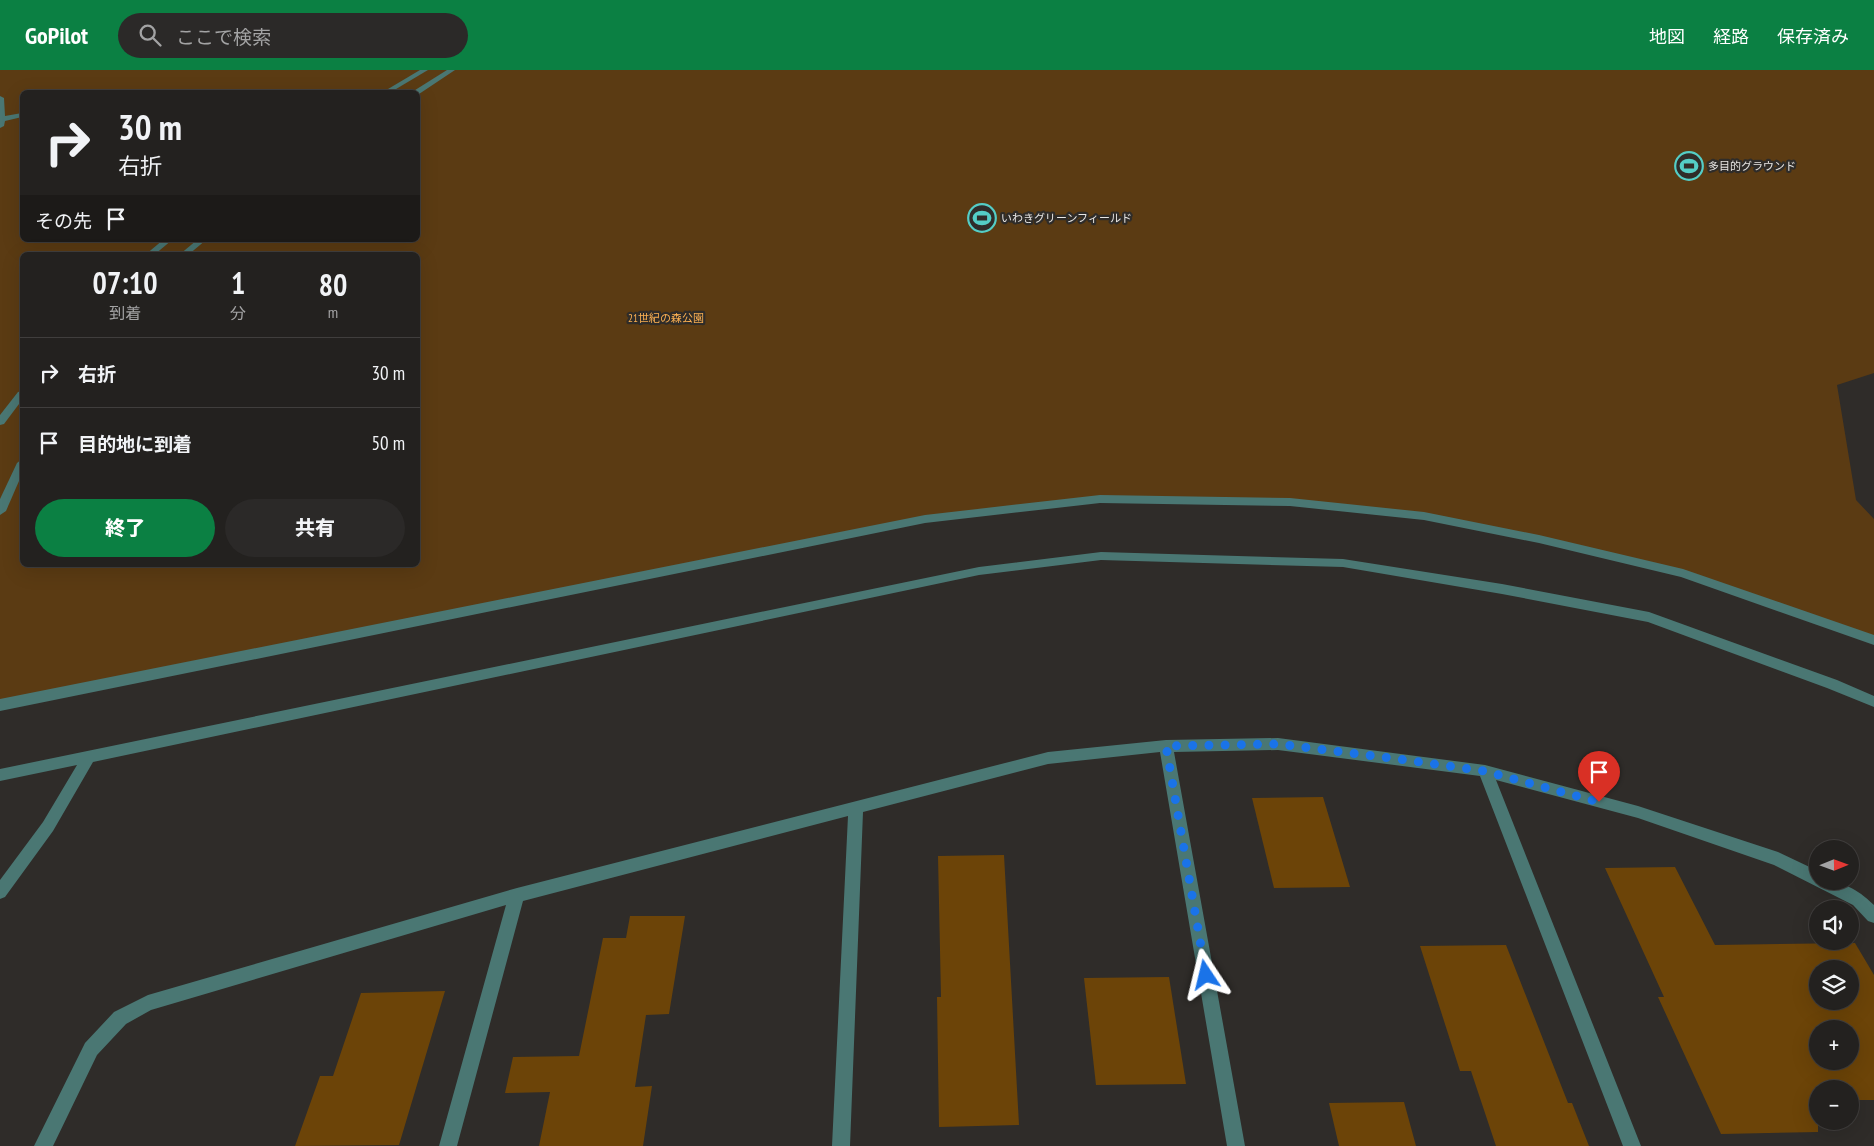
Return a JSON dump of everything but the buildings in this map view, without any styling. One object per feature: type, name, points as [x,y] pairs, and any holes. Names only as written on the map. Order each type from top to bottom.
[{"type":"street","points":[[391,90],[426,70]]},
{"type":"street","points":[[419,90],[452,70]]},
{"type":"street","points":[[0,98],[1,123],[20,116]]},
{"type":"street","points":[[153,252],[165,242]]},
{"type":"street","points":[[187,252],[199,242]]},
{"type":"street","points":[[0,422],[20,397]]},
{"type":"street","points":[[0,511],[20,467]]},
{"type":"street","points":[[0,705],[926,519],[1100,499],[1290,502],[1424,516],[1539,539],[1682,573],[1874,640]]},
{"type":"street","points":[[0,775],[979,571],[1101,556],[1343,563],[1502,589],[1649,618],[1832,684],[1874,702]]},
{"type":"street","points":[[43,1146],[92,1049],[120,1018],[148,1003],[518,895],[1048,758],[1166,746],[1278,744],[1484,771],[1638,812],[1778,859],[1809,874]]},
{"type":"street","points":[[1166,746],[1236,1146]]},
{"type":"street","points":[[0,892],[19,870],[63,804],[89,756]]},
{"type":"street","points":[[1484,771],[1632,1146]]},
{"type":"street","points":[[841,1146],[856,807]]},
{"type":"street","points":[[1839,890],[1858,900],[1874,916]]},
{"type":"street","points":[[448,1146],[518,895]]},
{"type":"green space","name":"21世紀の森公園","points":[[0,70],[1874,70],[1874,373],[1837,385],[1856,500],[1874,519],[1874,640],[1683,573],[1424,516],[1290,502],[1100,499],[925,519],[0,705]]},
{"type":"place","name":"多目的グラウンド","points":[[1689,166]]},
{"type":"place","name":"いわきグリーンフィールド","points":[[982,218]]},
{"type":"route","points":[[1206,975],[1166,746],[1278,744],[1398,759],[1484,771],[1599,802]]}]
